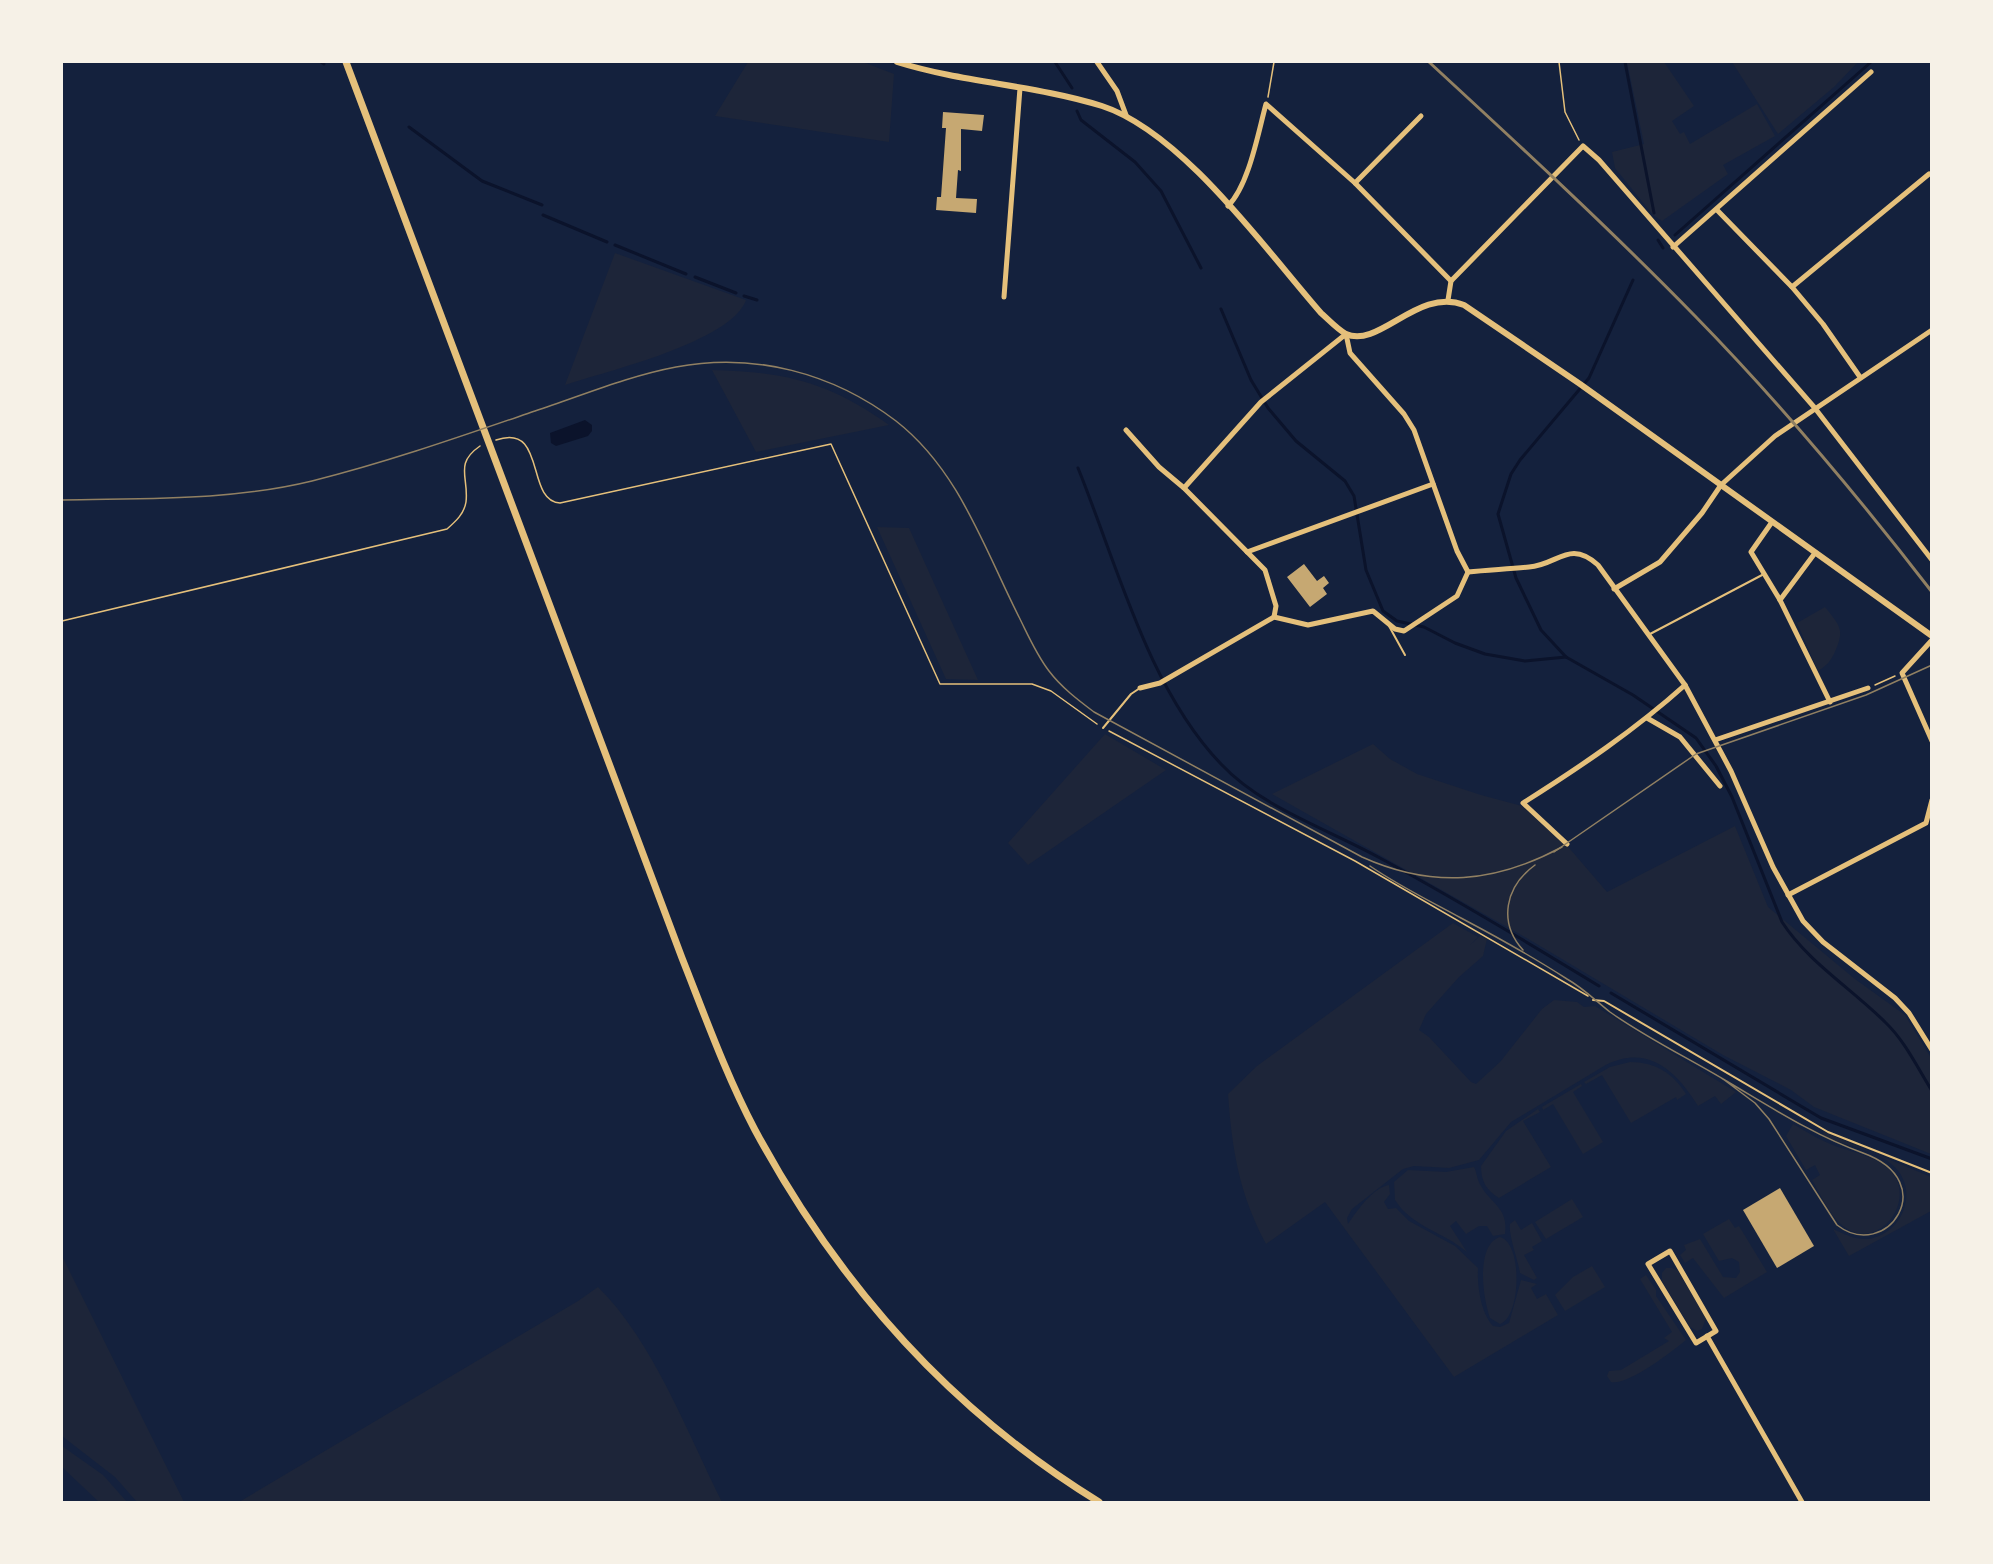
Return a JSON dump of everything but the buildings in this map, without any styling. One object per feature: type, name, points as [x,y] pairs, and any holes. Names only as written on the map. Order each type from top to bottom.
[{"type":"main road","points":[[346,62],[712,1036],[754,1127],[790,1191],[852,1283],[926,1366],[1000,1432],[1098,1503]]},
{"type":"street","points":[[897,62],[1069,97],[1126,115],[1149,128],[1168,144],[1228,206],[1321,313],[1346,334],[1364,335],[1426,304],[1448,300],[1481,314],[1932,638],[1902,673],[1932,741]]},
{"type":"street","points":[[1097,62],[1117,91],[1126,115]]},
{"type":"street","points":[[1673,247],[1871,72]]},
{"type":"street","points":[[1004,297],[1020,88]]},
{"type":"street","points":[[1228,206],[1235,199],[1251,158],[1266,104],[1355,183],[1451,281]]},
{"type":"street","points":[[1355,183],[1421,116]]},
{"type":"street","points":[[1448,300],[1451,281],[1584,146],[1599,160],[1814,407],[1932,560]]},
{"type":"street","points":[[1792,287],[1929,174]]},
{"type":"street","points":[[1717,210],[1792,287],[1823,324],[1860,378]]},
{"type":"street","points":[[1614,589],[1660,562],[1702,513],[1721,485],[1775,436],[1814,407],[1932,330]]},
{"type":"street","points":[[1184,488],[1263,401],[1346,334]]},
{"type":"street","points":[[1346,334],[1350,353],[1404,414],[1414,430],[1460,558],[1468,572]]},
{"type":"street","points":[[1126,430],[1159,466],[1184,488],[1265,570],[1276,606],[1274,616]]},
{"type":"street","points":[[1247,552],[1433,484]]},
{"type":"street","points":[[1772,522],[1750,552],[1780,600],[1830,702]]},
{"type":"street","points":[[1468,572],[1533,566],[1568,553],[1582,555],[1598,566],[1685,685],[1715,740],[1788,895],[1803,921],[1823,942],[1863,971],[1902,1006],[1932,1050]]},
{"type":"street","points":[[1780,600],[1815,553]]},
{"type":"street","points":[[1140,688],[1160,683],[1274,616],[1308,625],[1373,611],[1404,631],[1457,596],[1468,572]]},
{"type":"street","points":[[1567,844],[1523,803],[1602,752],[1647,718],[1685,685]]},
{"type":"street","points":[[1715,740],[1868,688]]},
{"type":"street","points":[[1647,718],[1680,737],[1720,786]]},
{"type":"street","points":[[1788,895],[1926,823],[1932,800]]},
{"type":"street","points":[[1670,1251],[1716,1331],[1707,1336],[1696,1343],[1648,1264],[1670,1251]]},
{"type":"street","points":[[1707,1336],[1802,1503]]},
{"type":"lane","points":[[1648,635],[1764,574]]},
{"type":"lane","points":[[1389,623],[1393,637],[1405,655]]},
{"type":"lane","points":[[1103,728],[1131,694],[1140,688]]},
{"type":"lane","points":[[1593,1000],[1604,1001],[1828,1132],[1932,1173]]},
{"type":"path","points":[[1266,104],[1274,62]]},
{"type":"path","points":[[1559,62],[1565,112],[1575,135],[1584,146]]},
{"type":"path","points":[[583,498],[831,444],[940,684],[1032,684],[1051,691],[1103,728],[1355,861],[1593,1000]]},
{"type":"path","points":[[62,621],[447,529]]},
{"type":"path","points":[[1868,688],[1902,673]]},
{"type":"shaded area","points":[[748,62],[863,62],[894,74],[889,142],[715,116]]},
{"type":"shaded area","points":[[1627,62],[1664,62],[1694,106],[1672,121],[1680,134],[1684,132],[1690,144],[1757,104],[1775,136],[1723,165],[1728,174],[1662,221],[1653,215],[1615,168],[1612,152],[1644,144]]},
{"type":"shaded area","points":[[1732,62],[1858,62],[1834,87],[1778,134]]},
{"type":"shaded area","points":[[615,253],[746,300],[736,315],[693,342],[637,363],[565,385]]},
{"type":"shaded area","points":[[712,370],[762,373],[805,382],[846,399],[889,425],[756,452]]},
{"type":"shaded area","points":[[585,420],[592,425],[592,431],[588,436],[556,446],[551,443],[550,433]]},
{"type":"shaded area","points":[[877,527],[909,528],[978,680],[946,679]]},
{"type":"shaded area","points":[[1825,607],[1838,624],[1840,634],[1828,664],[1818,671],[1797,623]]},
{"type":"shaded area","points":[[1105,734],[1166,770],[1028,865],[1008,843]]},
{"type":"shaded area","points":[[1373,744],[1390,759],[1417,774],[1522,806],[1570,849],[1607,892],[1735,826],[1768,907],[1855,979],[1905,1015],[1931,1058],[1931,1154],[1814,1107],[1791,1090],[1723,1055],[1530,940],[1272,794]]},
{"type":"shaded area","points":[[1453,923],[1478,937],[1470,945],[1480,936],[1487,939],[1483,956],[1459,977],[1426,1014],[1419,1030],[1429,1037],[1471,1082],[1476,1084],[1500,1062],[1542,1009],[1554,1000],[1577,1002],[1584,1007],[1595,1006],[1736,1092],[1721,1104],[1715,1096],[1698,1106],[1680,1082],[1659,1064],[1647,1059],[1620,1060],[1604,1066],[1511,1122],[1479,1160],[1449,1168],[1414,1166],[1403,1169],[1352,1209],[1347,1218],[1348,1224],[1371,1195],[1389,1185],[1390,1194],[1384,1202],[1388,1209],[1396,1208],[1409,1221],[1455,1246],[1478,1268],[1481,1299],[1485,1314],[1493,1326],[1500,1327],[1509,1323],[1521,1280],[1537,1284],[1531,1288],[1537,1299],[1546,1294],[1558,1315],[1454,1377],[1325,1202],[1266,1244],[1249,1207],[1238,1171],[1228,1094],[1257,1066]]},
{"type":"shaded area","points":[[1630,1062],[1647,1064],[1663,1070],[1686,1094],[1677,1100],[1676,1097],[1631,1123],[1602,1075],[1586,1084],[1584,1082],[1610,1067]]},
{"type":"shaded area","points":[[1581,1084],[1582,1086],[1573,1092],[1603,1142],[1583,1154],[1553,1104],[1543,1110],[1542,1107]]},
{"type":"shaded area","points":[[1538,1109],[1540,1112],[1523,1121],[1551,1167],[1499,1198],[1485,1185],[1481,1166],[1506,1131]]},
{"type":"shaded area","points":[[1793,1124],[1832,1145],[1874,1160],[1885,1166],[1896,1178],[1900,1191],[1898,1205],[1892,1217],[1883,1227],[1871,1233],[1857,1233],[1843,1226],[1829,1211],[1812,1180],[1820,1175],[1815,1165],[1806,1170],[1786,1136]]},
{"type":"shaded area","points":[[1824,1132],[1931,1177],[1931,1211],[1849,1256],[1833,1229],[1859,1239],[1881,1235],[1899,1219],[1904,1208],[1905,1184],[1899,1173],[1883,1158],[1830,1139],[1822,1135]]},
{"type":"shaded area","points":[[1474,1167],[1481,1186],[1502,1212],[1505,1234],[1493,1236],[1487,1226],[1479,1226],[1466,1234],[1456,1221],[1450,1226],[1467,1252],[1410,1217],[1395,1200],[1394,1182],[1408,1170],[1446,1172]]},
{"type":"shaded area","points":[[1572,1199],[1583,1217],[1546,1239],[1535,1222]]},
{"type":"shaded area","points":[[1729,1219],[1735,1228],[1739,1226],[1767,1272],[1724,1298],[1693,1258],[1685,1263],[1680,1255],[1686,1250],[1684,1245],[1700,1239],[1723,1277],[1736,1278],[1740,1272],[1739,1262],[1732,1258],[1719,1261],[1703,1234]]},
{"type":"shaded area","points":[[1515,1220],[1521,1230],[1532,1223],[1542,1241],[1532,1247],[1534,1250],[1524,1255],[1537,1278],[1534,1280],[1520,1273],[1510,1228],[1510,1224]]},
{"type":"shaded area","points":[[1500,1237],[1507,1242],[1513,1252],[1516,1280],[1512,1308],[1507,1318],[1500,1324],[1490,1318],[1483,1286],[1483,1273],[1487,1250],[1492,1242]]},
{"type":"shaded area","points":[[62,1256],[184,1502],[137,1502],[115,1477],[62,1436]]},
{"type":"shaded area","points":[[1592,1266],[1605,1287],[1565,1311],[1555,1295],[1573,1277]]},
{"type":"shaded area","points":[[1666,1268],[1678,1271],[1706,1318],[1702,1329],[1697,1331],[1690,1327],[1662,1281],[1662,1273]]},
{"type":"shaded area","points":[[1646,1275],[1656,1290],[1656,1296],[1686,1340],[1639,1373],[1619,1382],[1611,1382],[1607,1376],[1609,1371],[1621,1370],[1669,1341],[1664,1338],[1672,1332],[1640,1279]]},
{"type":"shaded area","points":[[598,1287],[618,1309],[652,1360],[668,1388],[722,1502],[239,1502],[578,1301]]},
{"type":"shaded area","points":[[62,1446],[103,1475],[127,1502],[99,1502],[62,1467]]},
{"type":"waterway","points":[[1055,62],[1072,88]]},
{"type":"waterway","points":[[1625,62],[1654,213]]},
{"type":"waterway","points":[[1675,235],[1871,62]]},
{"type":"waterway","points":[[1077,111],[1081,120],[1135,162],[1161,191],[1201,268]]},
{"type":"waterway","points":[[409,127],[482,181],[542,205]]},
{"type":"waterway","points":[[543,215],[607,242]]},
{"type":"waterway","points":[[1658,240],[1663,248]]},
{"type":"waterway","points":[[615,245],[686,274]]},
{"type":"waterway","points":[[695,277],[736,293]]},
{"type":"waterway","points":[[1633,280],[1589,378],[1520,460],[1511,474],[1498,514],[1516,578],[1541,630],[1566,657],[1633,695],[1696,738],[1716,766],[1732,797],[1782,922],[1804,950],[1892,1029],[1932,1091]]},
{"type":"waterway","points":[[744,296],[757,300]]},
{"type":"waterway","points":[[1221,309],[1251,380],[1268,408],[1296,441],[1345,481],[1354,496],[1366,570],[1383,611],[1397,621],[1424,627],[1455,643],[1485,654],[1525,661],[1566,657]]},
{"type":"waterway","points":[[1078,468],[1121,584],[1154,662],[1173,699],[1195,733],[1221,764],[1256,793],[1296,817],[1408,873],[1599,986]]},
{"type":"waterway","points":[[1611,993],[1821,1118],[1932,1159]]},
{"type":"tram line","points":[[62,500],[187,497],[281,487],[340,474],[397,457],[658,371],[705,363],[734,362],[792,370],[846,390],[872,404],[918,441],[937,463],[968,512],[1044,665],[1064,688],[1094,712],[1362,857],[1388,867],[1414,874],[1464,878],[1512,868],[1562,847]]},
{"type":"tram line","points":[[1554,852],[1696,754],[1866,695],[1932,665]]},
{"type":"tram line","points":[[1523,950],[1510,928],[1508,905],[1517,884],[1535,865]]},
{"type":"tram line","points":[[1370,866],[1403,887],[1541,963],[1578,986],[1623,1021],[1723,1079],[1774,1110],[1887,1166],[1900,1182],[1903,1199],[1898,1214],[1888,1227],[1873,1234],[1855,1234],[1837,1225],[1769,1119],[1755,1103],[1723,1079]]},
{"type":"railway","points":[[1429,62],[1597,219],[1727,349],[1818,451],[1932,592]]}]
